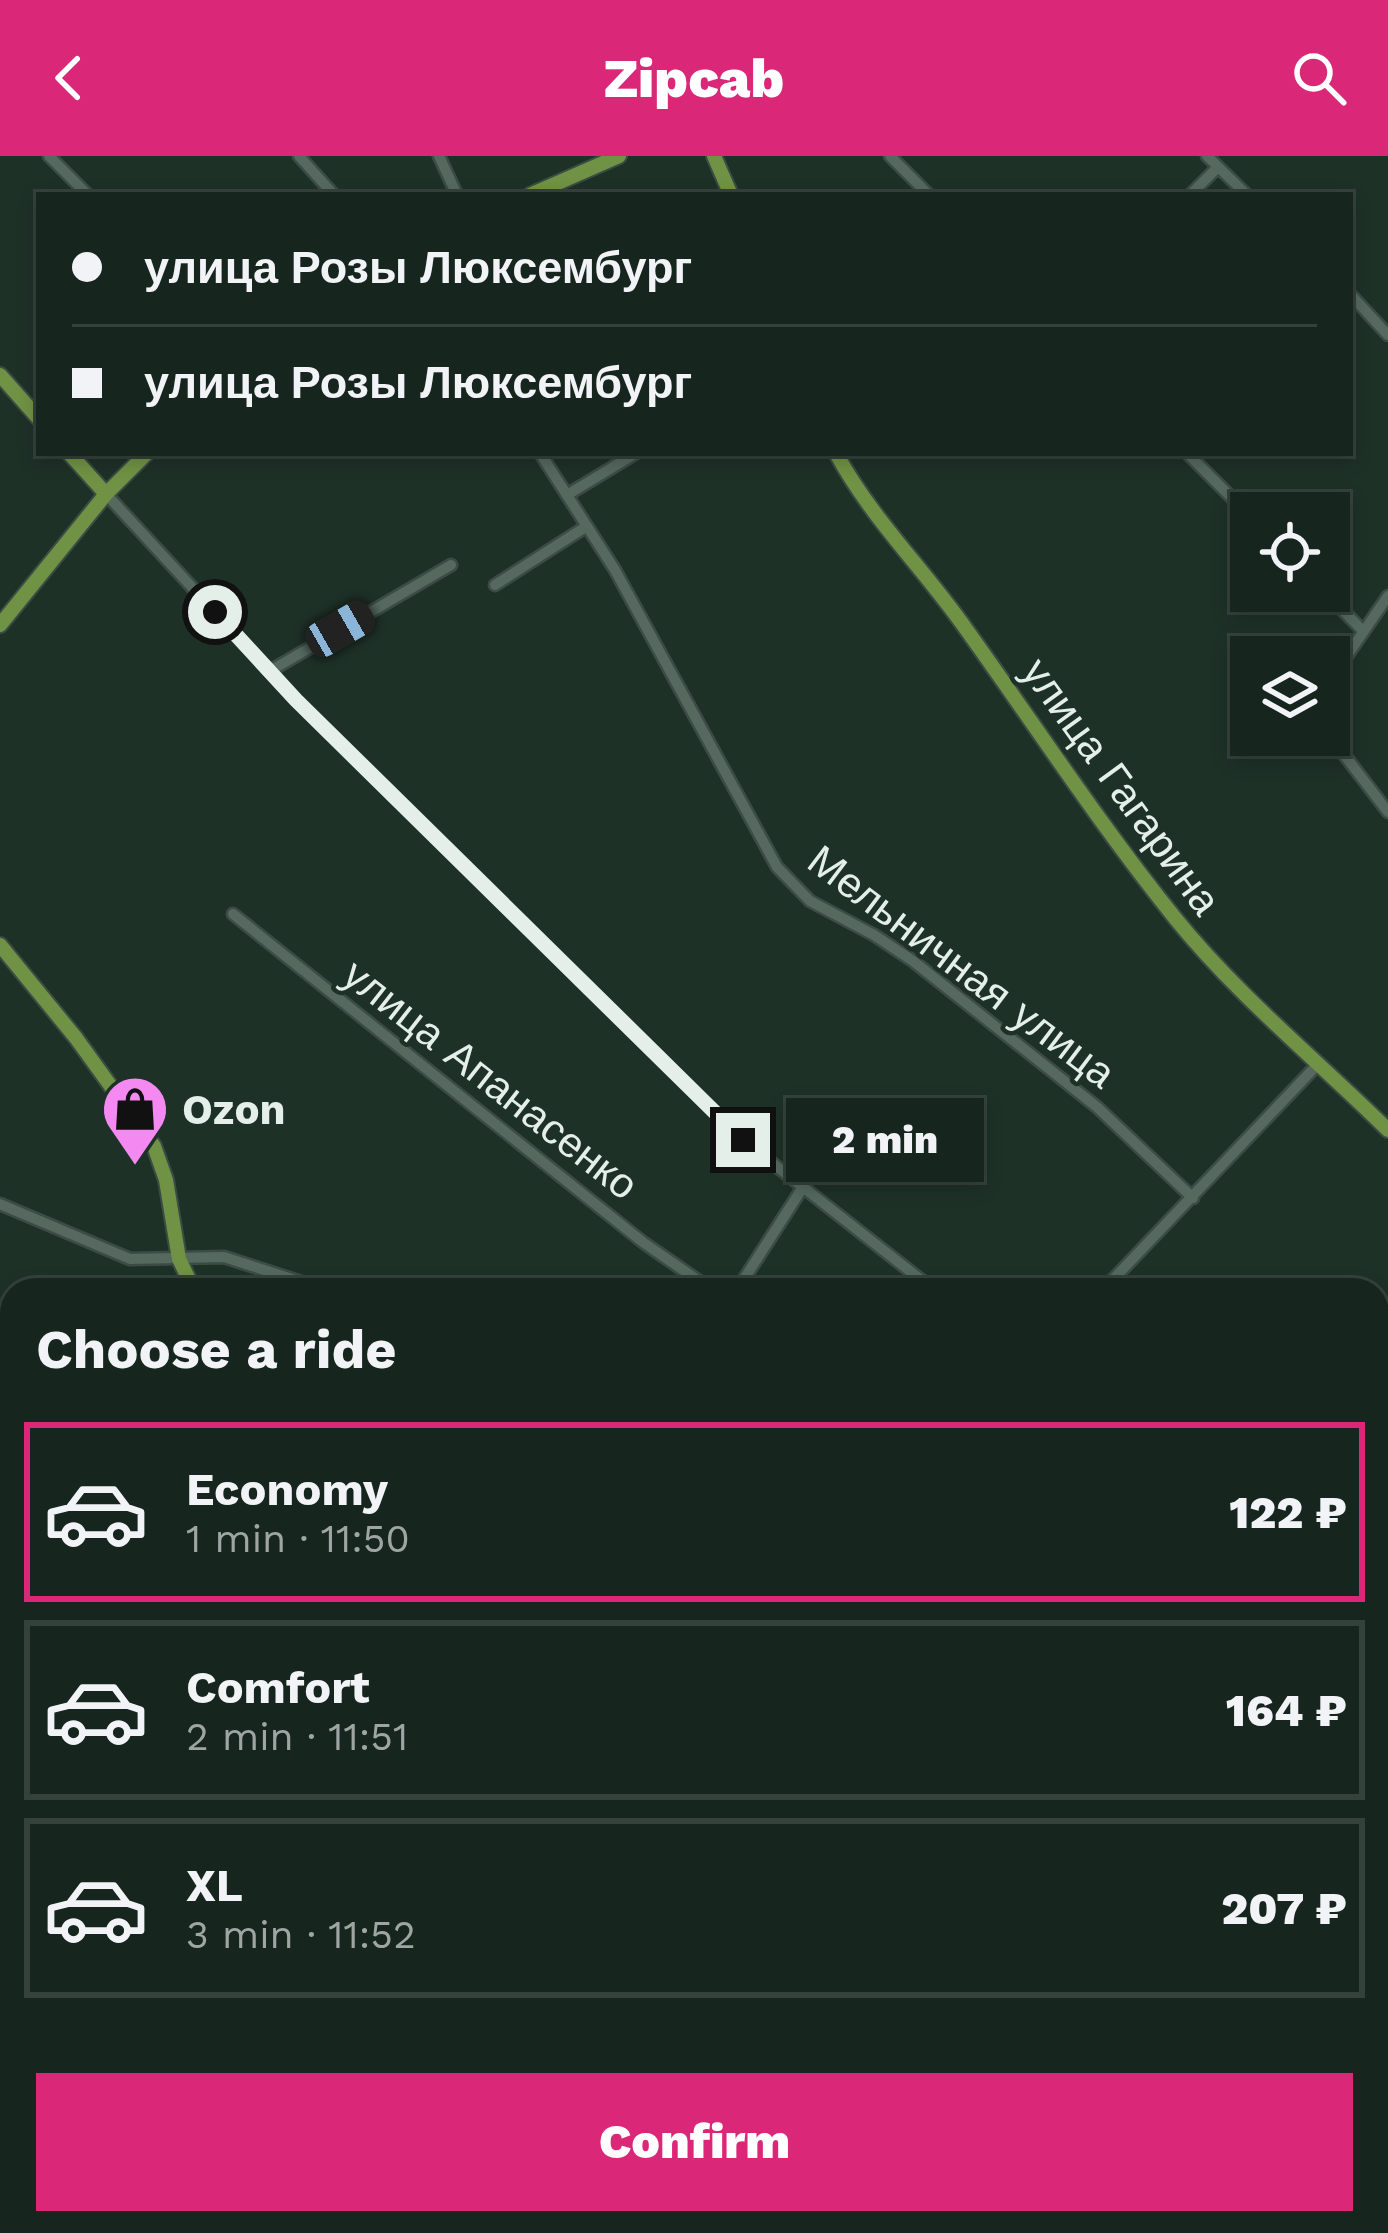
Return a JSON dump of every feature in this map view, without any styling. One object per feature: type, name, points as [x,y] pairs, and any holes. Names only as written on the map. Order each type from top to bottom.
[{"type":"main road","points":[[537,192],[619,156]]},
{"type":"main road","points":[[714,156],[730,192]]},
{"type":"main road","points":[[0,375],[36,416]]},
{"type":"main road","points":[[72,456],[106,494]]},
{"type":"main road","points":[[0,625],[106,494],[144,456]]},
{"type":"main road","name":"улица Гагарина","points":[[838,456],[863,497],[962,622],[1075,786],[1174,918],[1215,964],[1388,1130]]},
{"type":"main road","points":[[0,945],[76,1038],[154,1146],[166,1180],[178,1259],[188,1278]]},
{"type":"street","points":[[50,156],[85,192]]},
{"type":"street","points":[[299,156],[331,192]]},
{"type":"street","points":[[439,156],[456,192]]},
{"type":"street","points":[[890,156],[926,192]]},
{"type":"street","points":[[1207,156],[1244,192]]},
{"type":"street","points":[[1193,192],[1218,167]]},
{"type":"street","points":[[1353,297],[1388,335]]},
{"type":"street","name":"Мельничная улица","points":[[542,456],[615,570],[777,867],[810,901],[913,961],[1097,1107],[1193,1198]]},
{"type":"street","points":[[567,495],[631,456]]},
{"type":"street","points":[[1190,456],[1230,497]]},
{"type":"street","points":[[106,494],[270,671],[743,1140],[919,1278]]},
{"type":"street","points":[[495,585],[587,526]]},
{"type":"street","points":[[270,671],[451,565]]},
{"type":"street","points":[[1350,650],[1388,596]]},
{"type":"street","points":[[1344,612],[1363,631]]},
{"type":"street","points":[[1345,756],[1388,812]]},
{"type":"street","name":"улица Апанасенко","points":[[232,914],[644,1243],[695,1278]]},
{"type":"street","points":[[1115,1278],[1319,1063]]},
{"type":"street","points":[[745,1278],[803,1187]]},
{"type":"street","points":[[0,1204],[130,1259],[224,1257],[289,1278]]},
{"type":"place","name":"Ozon","points":[[135,1168]]},
{"type":"route","points":[[215,612],[296,700],[743,1140]]}]
